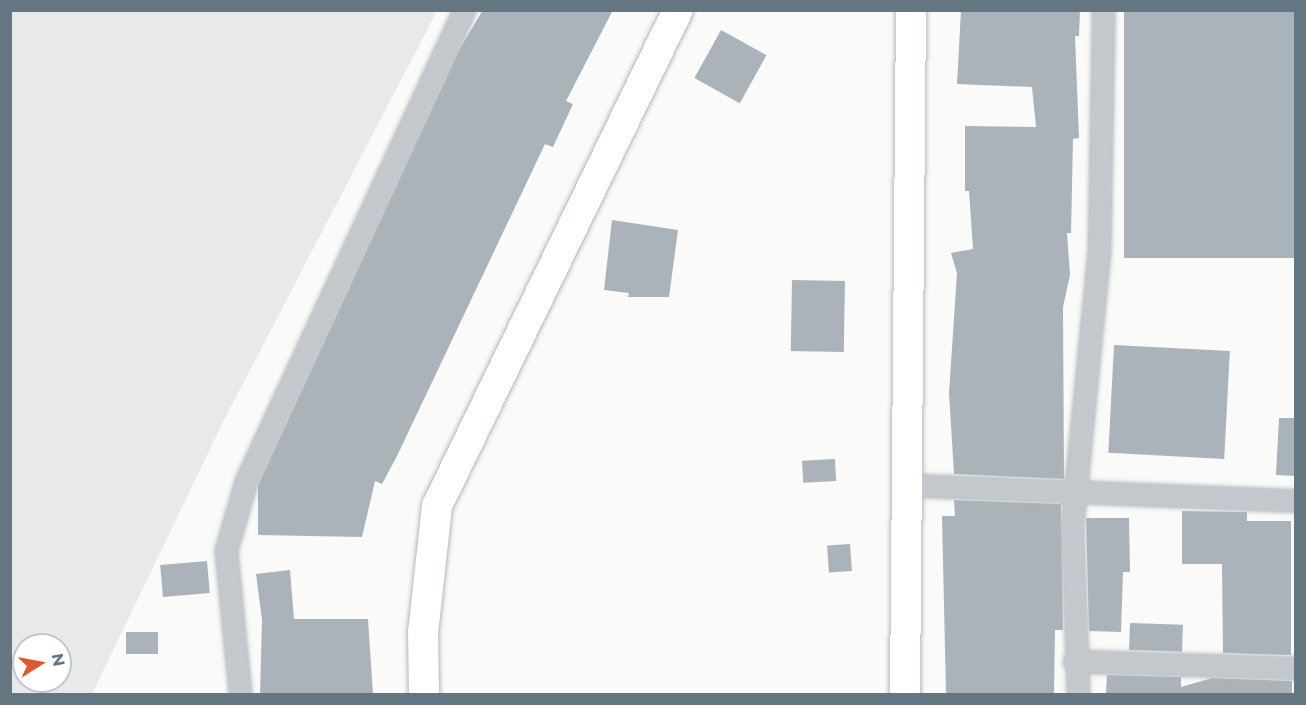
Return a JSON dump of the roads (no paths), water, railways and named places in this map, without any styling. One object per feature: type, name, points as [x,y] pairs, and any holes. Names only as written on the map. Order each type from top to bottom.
[{"type":"street","points":[[240,694],[226,550],[246,481],[464,10]]},
{"type":"street","points":[[424,694],[423,633],[437,506],[678,10]]},
{"type":"street","points":[[905,694],[911,10]]},
{"type":"street","points":[[1078,694],[1074,661],[1075,493],[1099,251],[1103,10]]},
{"type":"street","points":[[906,484],[1296,501]]},
{"type":"street","points":[[1074,661],[1296,668]]}]
